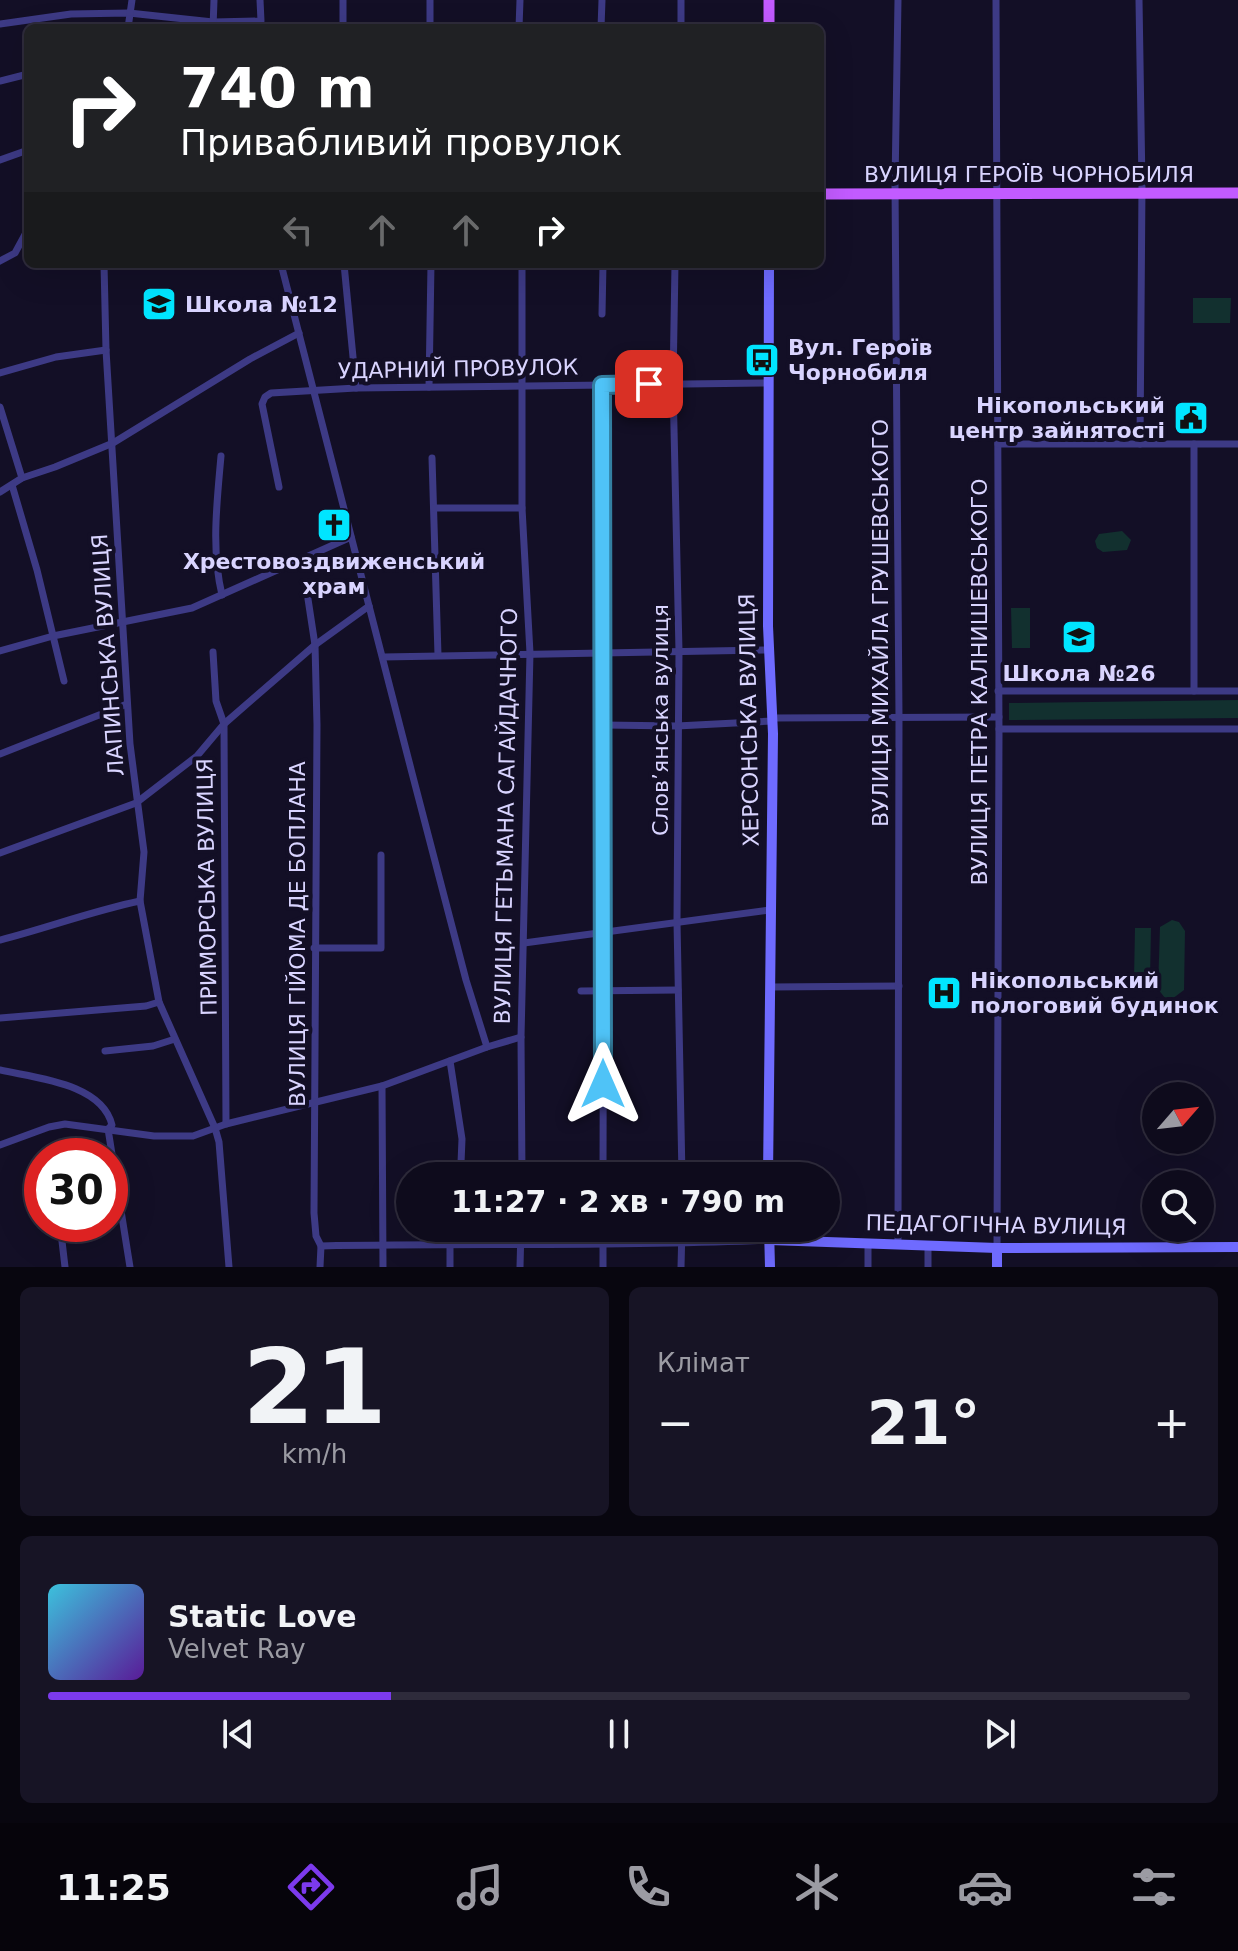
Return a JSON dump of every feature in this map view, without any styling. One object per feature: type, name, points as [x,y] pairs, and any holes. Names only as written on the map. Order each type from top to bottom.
[{"type":"main road","points":[[769,0],[769,24]]},
{"type":"main road","name":"ВУЛИЦЯ ГЕРОЇВ ЧОРНОБИЛЯ","points":[[824,194],[1238,193]]},
{"type":"main road","name":"ХЕРСОНСЬКА ВУЛИЦЯ","points":[[768,1162],[772,720],[768,650],[769,268]]},
{"type":"main road","name":"ПЕДАГОГІЧНА ВУЛИЦЯ","points":[[840,1240],[997,1248],[1238,1247]]},
{"type":"main road","points":[[770,1242],[770,1267]]},
{"type":"main road","name":"ВУЛИЦЯ ПЕТРА КАЛНИШЕВСЬКОГО","points":[[997,1248],[997,1267]]},
{"type":"street","points":[[128,24],[132,0]]},
{"type":"street","points":[[213,24],[214,0]]},
{"type":"street","points":[[225,24],[261,21],[260,0]]},
{"type":"street","points":[[343,0],[343,24]]},
{"type":"street","points":[[430,0],[430,24]]},
{"type":"street","points":[[519,24],[520,0]]},
{"type":"street","points":[[601,24],[602,0]]},
{"type":"street","points":[[681,0],[681,24]]},
{"type":"street","name":"ВУЛИЦЯ МИХАЙЛА ГРУШЕВСЬКОГО","points":[[896,1244],[899,717],[895,194],[898,0]]},
{"type":"street","name":"ВУЛИЦЯ ПЕТРА КАЛНИШЕВСЬКОГО","points":[[996,0],[999,717],[997,1248]]},
{"type":"street","points":[[1139,0],[1142,193],[1140,444]]},
{"type":"street","points":[[0,24],[71,14],[129,13],[206,24]]},
{"type":"street","points":[[0,81],[24,75]]},
{"type":"street","points":[[0,160],[24,151]]},
{"type":"street","points":[[0,261],[15,253],[24,236]]},
{"type":"street","name":"ЛАПИНСЬКА ВУЛИЦЯ","points":[[104,268],[127,704],[144,852],[140,901],[159,1002],[215,1128],[222,1173],[229,1267]]},
{"type":"street","points":[[282,268],[466,980],[487,1047]]},
{"type":"street","points":[[344,268],[356,388]]},
{"type":"street","points":[[429,387],[431,268]]},
{"type":"street","name":"ВУЛИЦЯ ГЕТЬМАНА САГАЙДАЧНОГО","points":[[522,268],[522,508],[530,653],[521,1037],[522,1162]]},
{"type":"street","points":[[602,314],[603,268]]},
{"type":"street","name":"Словʼянська вулиця","points":[[675,268],[673,384],[679,651],[677,922],[680,1162]]},
{"type":"street","points":[[0,492],[22,478],[113,443],[250,359],[299,333]]},
{"type":"street","points":[[0,373],[56,357],[106,350]]},
{"type":"street","name":"УДАРНИЙ ПРОВУЛОК","points":[[315,390],[768,383]]},
{"type":"street","points":[[602,385],[603,1162]]},
{"type":"street","points":[[279,487],[262,404],[271,393],[315,390]]},
{"type":"street","points":[[0,407],[22,478]]},
{"type":"street","points":[[998,444],[1238,444]]},
{"type":"street","points":[[1194,444],[1194,691]]},
{"type":"street","points":[[221,456],[215,537],[217,575],[222,595]]},
{"type":"street","points":[[432,458],[438,655]]},
{"type":"street","points":[[12,485],[64,681]]},
{"type":"street","points":[[434,508],[522,508]]},
{"type":"street","points":[[0,651],[53,636],[192,608],[351,537]]},
{"type":"street","name":"ВУЛИЦЯ ГІЙОМА ДЕ БОПЛАНА","points":[[308,599],[315,645],[317,725],[314,1213],[316,1236],[321,1246],[320,1267]]},
{"type":"street","points":[[0,853],[136,803],[197,756],[224,724],[315,645],[369,606]]},
{"type":"street","points":[[383,657],[768,650]]},
{"type":"street","name":"ПРИМОРСЬКА ВУЛИЦЯ","points":[[213,652],[216,701],[224,724],[226,1124]]},
{"type":"street","points":[[998,691],[1238,691]]},
{"type":"street","points":[[0,754],[127,704]]},
{"type":"street","points":[[604,725],[677,726],[772,720],[999,717]]},
{"type":"street","points":[[999,729],[1238,729]]},
{"type":"street","points":[[314,948],[381,948],[381,855]]},
{"type":"street","points":[[0,940],[96,910],[140,901]]},
{"type":"street","points":[[524,943],[770,910]]},
{"type":"street","points":[[770,987],[899,986]]},
{"type":"street","points":[[581,991],[678,990]]},
{"type":"street","points":[[0,1018],[146,1006],[159,1002]]},
{"type":"street","points":[[0,1145],[53,1125],[65,1124],[193,1136],[226,1124],[382,1086],[521,1037]]},
{"type":"street","points":[[105,1051],[142,1048],[175,1039]]},
{"type":"street","points":[[450,1061],[462,1139],[461,1162]]},
{"type":"street","points":[[0,1070],[63,1083],[83,1092],[110,1118],[112,1125],[108,1129]]},
{"type":"street","points":[[382,1086],[383,1267]]},
{"type":"street","points":[[108,1129],[130,1267]]},
{"type":"street","points":[[62,1242],[65,1267]]},
{"type":"street","points":[[603,1242],[603,1267]]},
{"type":"street","name":"ПЕДАГОГІЧНА ВУЛИЦЯ","points":[[321,1246],[700,1242]]},
{"type":"street","points":[[450,1243],[450,1267]]},
{"type":"street","points":[[520,1267],[521,1243]]},
{"type":"street","points":[[868,1243],[868,1267]]},
{"type":"street","points":[[681,1267],[682,1244]]},
{"type":"street","points":[[928,1246],[928,1267]]},
{"type":"green space","points":[[1193,298],[1231,298],[1230,323],[1193,323]]},
{"type":"green space","points":[[1122,531],[1131,540],[1127,550],[1103,552],[1097,548],[1095,541],[1099,534]]},
{"type":"green space","points":[[1011,608],[1030,608],[1030,648],[1012,648]]},
{"type":"green space","points":[[1238,700],[1238,718],[1009,720],[1009,703]]},
{"type":"green space","points":[[1172,920],[1179,922],[1185,931],[1184,990],[1172,999],[1165,998],[1158,989],[1160,927]]},
{"type":"green space","points":[[1135,928],[1151,928],[1150,979],[1134,979]]},
{"type":"place","name":"Школа №12","points":[[159,304]]},
{"type":"place","name":"Вул. Героїв Чорнобиля","points":[[762,360]]},
{"type":"place","name":"Нікопольський центр зайнятості","points":[[1191,418]]},
{"type":"place","name":"Хрестовоздвиженський храм","points":[[334,525]]},
{"type":"place","name":"Школа №26","points":[[1079,637]]},
{"type":"place","name":"Нікопольський пологовий будинок","points":[[944,993]]},
{"type":"route","points":[[603,1084],[602,385],[649,384]]}]
